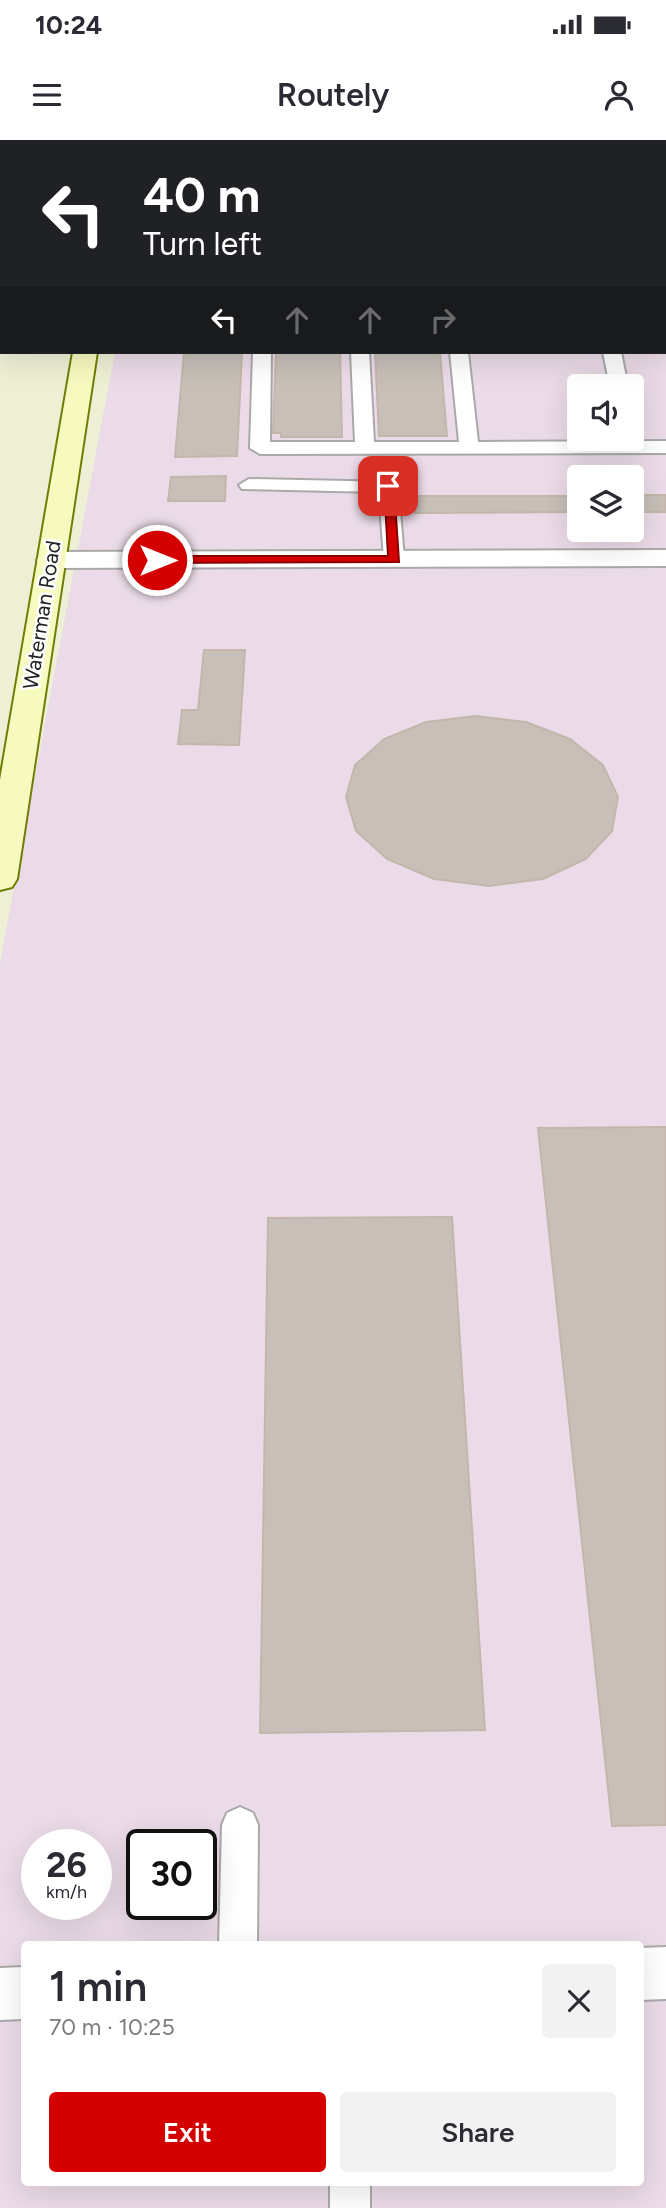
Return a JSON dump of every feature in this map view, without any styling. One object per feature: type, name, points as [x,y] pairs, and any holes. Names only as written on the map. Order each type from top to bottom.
[{"type":"main road","name":"Waterman Road","points":[[0,879],[85,354]]},
{"type":"street","points":[[51,560],[666,558]]},
{"type":"street","points":[[644,1974],[666,1973]]},
{"type":"street","points":[[0,1994],[21,1993]]},
{"type":"lane","points":[[262,354],[260,448],[567,445]]},
{"type":"lane","points":[[360,354],[365,448]]},
{"type":"lane","points":[[459,354],[469,447]]},
{"type":"lane","points":[[612,354],[617,374]]},
{"type":"lane","points":[[644,444],[666,447]]},
{"type":"lane","points":[[249,485],[388,486],[394,559]]},
{"type":"lane","points":[[238,1941],[240,1825]]},
{"type":"lane","points":[[350,2186],[350,2208]]},
{"type":"shaded area","points":[[85,354],[666,354],[666,2208],[0,2208],[0,881]]},
{"type":"green space","points":[[0,354],[115,354],[0,962]]},
{"type":"building","points":[[184,354],[242,354],[237,456],[175,457]]},
{"type":"building","points":[[276,354],[340,354],[342,437],[281,437],[281,433],[273,433]]},
{"type":"building","points":[[375,354],[440,354],[447,436],[379,436]]},
{"type":"building","points":[[226,476],[225,501],[168,501],[171,477]]},
{"type":"building","points":[[644,495],[666,495],[666,512],[644,512]]},
{"type":"building","points":[[414,496],[567,496],[567,512],[415,513]]},
{"type":"building","points":[[204,650],[245,650],[239,745],[178,744],[182,710],[198,710]]},
{"type":"building","points":[[475,716],[526,722],[570,739],[603,765],[618,797],[612,831],[586,859],[543,879],[489,886],[434,879],[387,859],[356,831],[346,797],[355,765],[384,739],[426,722]]},
{"type":"building","points":[[666,1127],[666,1825],[612,1826],[538,1128]]},
{"type":"building","points":[[452,1217],[485,1730],[260,1733],[268,1218]]},
{"type":"route","points":[[157,560],[394,559],[388,486]]}]
